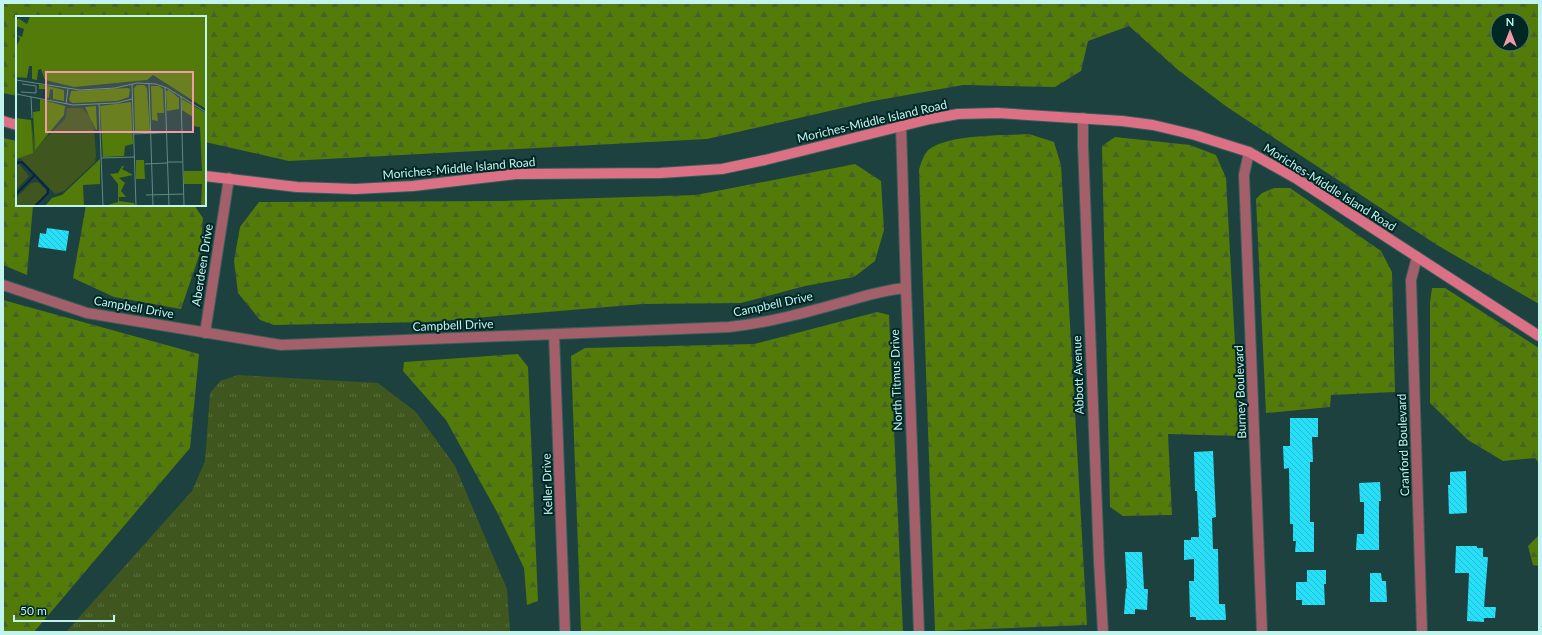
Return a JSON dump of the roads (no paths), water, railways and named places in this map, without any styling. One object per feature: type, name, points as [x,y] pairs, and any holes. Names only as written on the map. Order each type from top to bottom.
[{"type":"main road","name":"Moriches-Middle Island Road","points":[[206,176],[297,187],[355,189],[413,186],[516,174],[660,173],[722,169],[765,160],[930,119],[958,114],[998,113],[1122,121],[1153,125],[1194,135],[1249,152],[1297,179],[1539,336]]},
{"type":"main road","points":[[3,121],[16,125]]},
{"type":"street","name":"Abbott Avenue","points":[[1083,118],[1098,561],[1103,632]]},
{"type":"street","name":"North Titmus Drive","points":[[901,126],[919,632]]},
{"type":"street","name":"Burney Boulevard","points":[[1249,152],[1244,176],[1262,632]]},
{"type":"street","name":"Aberdeen Drive","points":[[205,333],[228,178]]},
{"type":"street","name":"Cranford Boulevard","points":[[1417,257],[1411,280],[1422,632]]},
{"type":"street","name":"Campbell Drive","points":[[3,285],[87,313],[281,345],[729,327],[756,324],[839,304],[887,290],[906,288]]},
{"type":"street","name":"Keller Drive","points":[[554,334],[565,632]]}]
